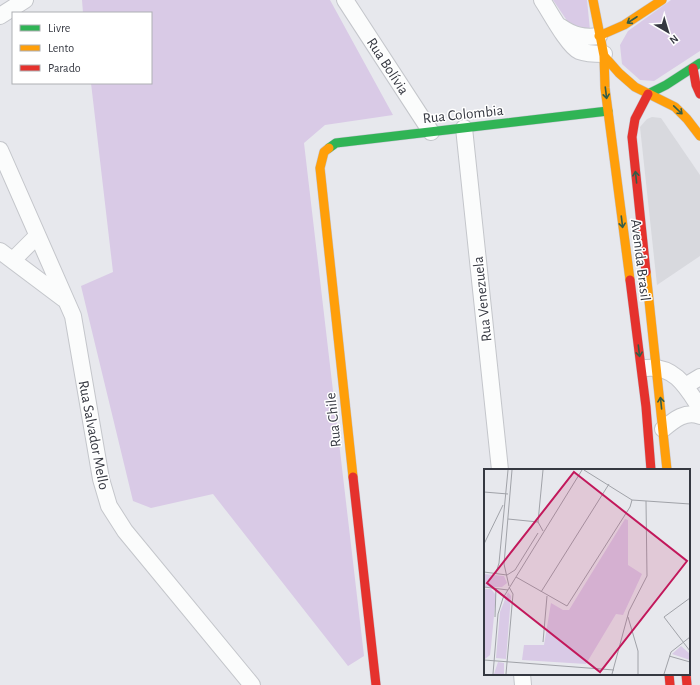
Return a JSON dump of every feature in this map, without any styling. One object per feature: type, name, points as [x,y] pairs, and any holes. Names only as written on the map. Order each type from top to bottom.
[{"type":"main road","points":[[593,0],[604,55],[614,69],[626,80],[648,94],[672,104],[691,123],[700,136]]},
{"type":"main road","points":[[642,0],[651,8]]},
{"type":"main road","points":[[599,36],[623,26],[662,0]]},
{"type":"main road","name":"Avenida Brasil","points":[[604,55],[605,88],[624,238],[649,367],[664,428],[667,469]]},
{"type":"main road","points":[[648,94],[666,85],[697,65]]},
{"type":"main road","points":[[697,65],[696,85],[700,94]]},
{"type":"main road","name":"Avenida Brasil","points":[[648,94],[634,119],[632,137],[643,238],[652,469]]},
{"type":"main road","name":"Rua Colombia","points":[[324,152],[336,143],[608,111]]},
{"type":"main road","name":"Rua Chile","points":[[324,152],[320,168],[376,685]]},
{"type":"main road","points":[[624,238],[643,238]]},
{"type":"main road","points":[[686,675],[687,685]]},
{"type":"street","points":[[0,16],[25,0]]},
{"type":"street","name":"Rua Bolívia","points":[[345,0],[431,132]]},
{"type":"street","points":[[542,0],[560,26],[566,39],[578,50],[591,54],[604,55]]},
{"type":"street","points":[[560,26],[571,34],[580,37],[588,38],[599,36]]},
{"type":"street","name":"Rua Venezuela","points":[[464,128],[500,469]]},
{"type":"street","name":"Rua Salvador Mello","points":[[0,150],[73,316],[101,479],[109,506],[126,531],[252,685]]},
{"type":"street","points":[[14,260],[37,236]]},
{"type":"street","points":[[0,251],[67,301]]},
{"type":"street","points":[[649,367],[672,373],[685,386],[700,408]]},
{"type":"street","points":[[685,386],[700,376]]},
{"type":"street","points":[[664,428],[688,414],[700,416]]},
{"type":"street","points":[[522,675],[523,685]]},
{"type":"shaded area","points":[[82,0],[330,0],[393,115],[325,125],[304,143],[364,656],[348,666],[213,494],[151,508],[133,501],[81,286],[113,272],[91,84],[152,84],[152,12],[83,12]]},
{"type":"shaded area","points":[[553,0],[587,0],[590,30],[570,25]]},
{"type":"shaded area","points":[[671,0],[700,0],[700,51],[654,81],[640,80],[622,64],[620,45],[628,31]]},
{"type":"shaded area","points":[[652,117],[661,118],[700,175],[700,256],[657,285],[640,127],[647,119]]},
{"type":"traffic: fast","points":[[648,94],[666,85],[700,63]]},
{"type":"traffic: fast","points":[[329,148],[336,143],[608,111]]},
{"type":"traffic: slow","points":[[593,0],[604,56],[605,88],[630,280]]},
{"type":"traffic: slow","points":[[599,36],[624,25],[662,0]]},
{"type":"traffic: slow","points":[[604,56],[619,73],[635,87],[675,107],[687,119],[700,136]]},
{"type":"traffic: slow","points":[[329,148],[324,152],[320,168],[353,477]]},
{"type":"traffic: slow","points":[[646,272],[667,469]]},
{"type":"traffic: jam","points":[[693,68],[696,85],[700,94]]},
{"type":"traffic: jam","points":[[646,272],[632,137],[635,119],[648,94]]},
{"type":"traffic: jam","points":[[630,280],[646,407],[651,469]]},
{"type":"traffic: jam","points":[[353,477],[376,685]]},
{"type":"traffic: jam","points":[[669,675],[670,685]]},
{"type":"traffic: jam","points":[[686,675],[687,685]]}]
